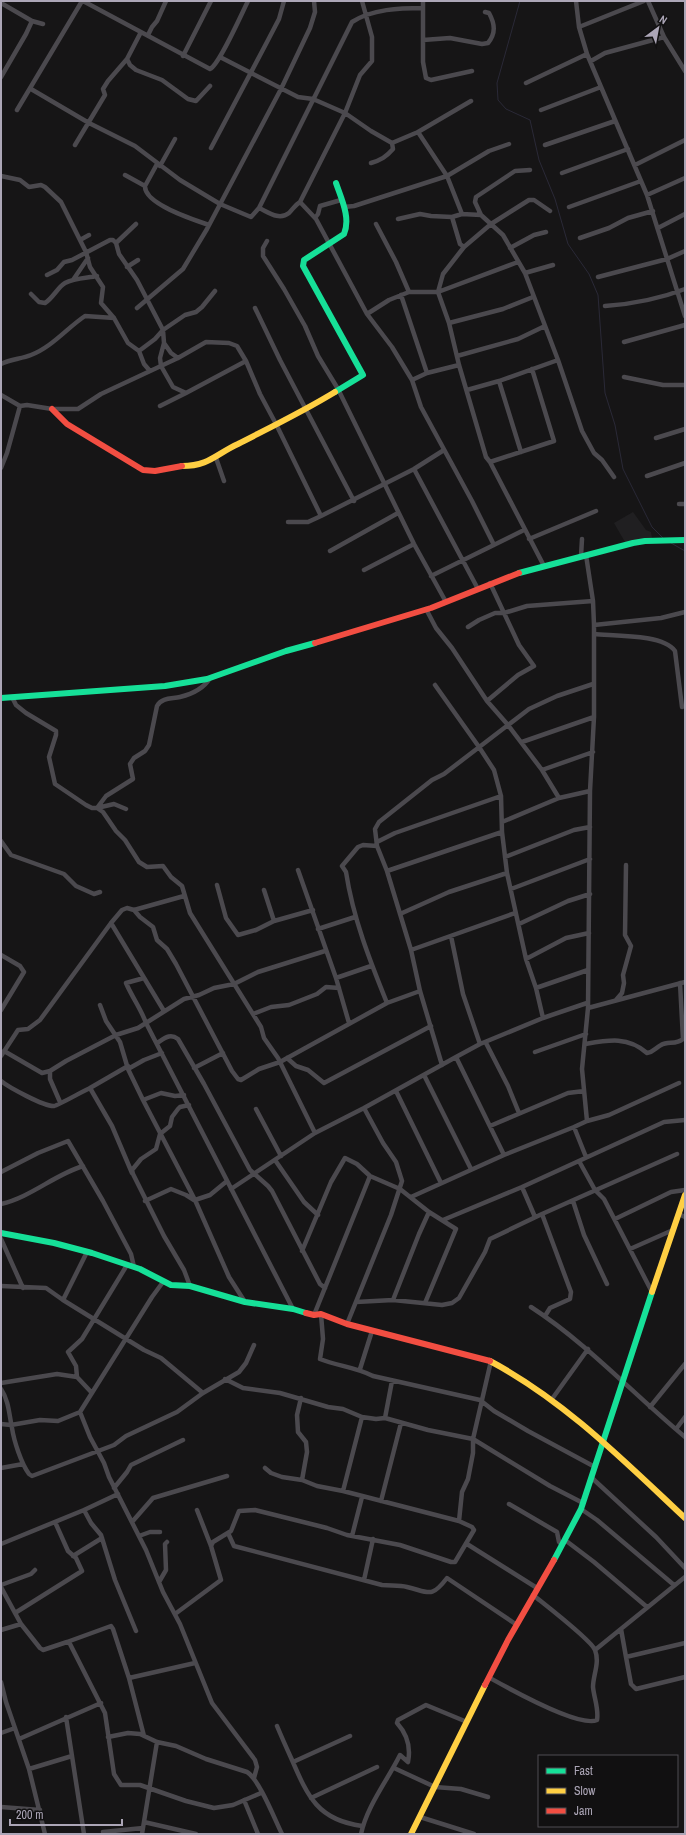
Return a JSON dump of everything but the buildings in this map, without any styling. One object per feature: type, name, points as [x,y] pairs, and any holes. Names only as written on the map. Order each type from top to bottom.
[{"type":"street","points":[[17,110],[31,89],[82,1],[210,69],[213,68],[220,57],[248,1]]},
{"type":"street","points":[[148,35],[152,26],[157,21],[166,1]]},
{"type":"street","points":[[183,56],[211,1]]},
{"type":"street","points":[[211,148],[279,19],[284,1]]},
{"type":"street","points":[[137,308],[183,269],[209,226],[281,88],[314,20],[314,1]]},
{"type":"street","points":[[259,208],[276,216],[280,216],[289,213],[300,202],[345,113],[360,76],[370,65],[372,58],[372,37],[362,1]]},
{"type":"street","points":[[423,1],[424,62],[426,78],[431,80],[472,71]]},
{"type":"street","points":[[576,1],[579,27],[587,54],[591,60],[600,87],[635,165],[653,211],[685,316]]},
{"type":"street","points":[[579,27],[644,1]]},
{"type":"street","points":[[648,1],[664,38],[685,70]]},
{"type":"street","points":[[1,3],[32,21],[43,24]]},
{"type":"street","points":[[31,89],[88,123],[135,146],[158,165],[220,204],[251,217],[259,208],[352,22],[366,15],[408,8],[423,8]]},
{"type":"street","points":[[424,40],[450,38],[482,44],[488,43],[493,37],[494,28],[492,18],[489,13],[485,12]]},
{"type":"street","points":[[1,77],[32,21]]},
{"type":"street","points":[[75,145],[105,95],[103,89],[127,59],[141,32]]},
{"type":"street","points":[[591,60],[605,53],[664,38]]},
{"type":"street","points":[[526,83],[587,54]]},
{"type":"street","points":[[220,57],[298,97],[313,99],[345,113],[371,132],[392,143]]},
{"type":"street","points":[[127,59],[130,65],[136,70],[162,80],[188,98],[196,101],[210,86]]},
{"type":"street","points":[[1,66],[7,66]]},
{"type":"street","points":[[541,110],[600,87]]},
{"type":"street","points":[[392,143],[418,132],[471,101]]},
{"type":"street","points":[[545,145],[615,121]]},
{"type":"street","points":[[418,132],[447,176],[462,214]]},
{"type":"street","points":[[175,139],[145,186],[147,194],[168,209],[209,226]]},
{"type":"street","points":[[635,165],[685,140]]},
{"type":"street","points":[[371,163],[380,161],[387,156],[393,149],[392,143]]},
{"type":"street","points":[[344,207],[354,206],[447,176],[489,151],[509,144]]},
{"type":"street","points":[[562,173],[628,149]]},
{"type":"street","points":[[530,170],[515,171],[476,197],[475,202],[481,215],[503,235],[525,273],[558,360],[582,431],[594,453],[602,460],[614,477]]},
{"type":"street","points":[[125,175],[145,186]]},
{"type":"street","points":[[1,176],[20,180],[29,187],[41,185],[61,202],[86,252],[90,267],[103,287],[101,303],[114,318],[128,343],[139,351],[144,364],[150,371]]},
{"type":"street","points":[[647,195],[685,178]]},
{"type":"street","points":[[569,207],[641,181]]},
{"type":"street","points":[[52,409],[67,424],[143,470],[155,471],[180,466],[193,466],[216,458],[233,446],[306,410],[363,375],[302,266],[302,262],[344,234],[347,227],[344,207],[336,183]]},
{"type":"street","points":[[544,566],[486,457],[459,365],[449,323],[438,292],[443,274],[464,247],[491,224],[531,199],[550,211]]},
{"type":"street","points":[[315,218],[318,214],[320,206],[341,200]]},
{"type":"street","points":[[300,202],[315,218],[367,314],[392,347],[412,380],[421,407],[494,545]]},
{"type":"street","points":[[580,238],[609,228],[628,218],[653,211]]},
{"type":"street","points":[[398,219],[420,214],[452,217],[462,214],[481,215]]},
{"type":"street","points":[[658,228],[685,214]]},
{"type":"street","points":[[452,217],[460,244],[464,247]]},
{"type":"street","points":[[116,243],[136,224]]},
{"type":"street","points":[[376,224],[396,262],[409,292]]},
{"type":"street","points":[[510,248],[534,235],[546,232]]},
{"type":"street","points":[[80,240],[89,235]]},
{"type":"street","points":[[47,275],[57,270],[64,262],[72,260],[110,240],[113,240],[116,243],[119,254],[147,299],[163,330],[164,343],[160,358],[161,366],[173,387],[186,393]]},
{"type":"street","points":[[267,241],[263,248],[263,256],[305,326],[318,356],[338,389],[398,513],[446,602]]},
{"type":"street","points":[[598,277],[667,259],[685,251]]},
{"type":"street","points":[[73,280],[88,258]]},
{"type":"street","points":[[127,267],[138,260]]},
{"type":"street","points":[[367,314],[389,300],[409,292],[438,292],[518,262]]},
{"type":"street","points":[[525,273],[553,265]]},
{"type":"street","points":[[32,294],[39,302],[45,303],[64,284],[73,280],[97,276]]},
{"type":"street","points":[[605,306],[633,304],[685,289]]},
{"type":"street","points":[[139,351],[155,339],[163,330],[185,315],[196,312],[215,291]]},
{"type":"street","points":[[401,295],[427,374]]},
{"type":"street","points":[[449,323],[503,310],[533,297]]},
{"type":"street","points":[[255,308],[269,340],[354,501]]},
{"type":"street","points":[[1,364],[9,360],[31,355],[50,344],[85,316],[114,318]]},
{"type":"street","points":[[624,342],[685,325]]},
{"type":"street","points":[[457,356],[518,339],[545,326]]},
{"type":"street","points":[[1,394],[20,406],[27,405],[52,409],[78,409],[101,394],[116,389],[178,358],[206,342],[229,343],[237,346],[246,361],[260,394],[322,516]]},
{"type":"street","points":[[164,343],[171,353],[178,358]]},
{"type":"street","points":[[467,390],[499,381],[558,360]]},
{"type":"street","points":[[160,406],[246,361]]},
{"type":"street","points":[[412,380],[459,365]]},
{"type":"street","points":[[490,462],[554,441],[532,369]]},
{"type":"street","points":[[624,378],[663,384],[685,385]]},
{"type":"street","points":[[499,381],[520,452]]},
{"type":"street","points":[[1,468],[7,453],[20,406]]},
{"type":"street","points":[[656,438],[685,429]]},
{"type":"street","points":[[288,522],[308,522],[322,516],[354,501],[414,469],[444,450]]},
{"type":"street","points":[[216,458],[224,481]]},
{"type":"street","points":[[647,476],[685,463]]},
{"type":"street","points":[[414,469],[478,589]]},
{"type":"street","points":[[679,504],[685,504]]},
{"type":"street","points":[[529,539],[596,511]]},
{"type":"street","points":[[330,551],[398,513]]},
{"type":"street","points":[[431,576],[524,530]]},
{"type":"street","points":[[582,539],[593,601],[594,625],[594,717],[590,792],[589,933],[586,1044],[582,1069],[587,1121]]},
{"type":"street","points":[[1,698],[164,686],[210,678],[286,651],[362,630],[426,609],[490,583],[544,566],[633,543],[685,540]]},
{"type":"street","points":[[364,570],[414,544]]},
{"type":"street","points":[[487,701],[518,675],[534,666],[519,644],[490,583]]},
{"type":"street","points":[[468,627],[495,613],[504,613],[527,606],[593,601]]},
{"type":"street","points":[[426,609],[436,628],[452,648],[487,701],[522,742],[560,798]]},
{"type":"street","points":[[594,625],[661,618],[685,612]]},
{"type":"street","points":[[594,634],[656,640],[671,645],[675,651],[682,707]]},
{"type":"street","points":[[97,808],[106,796],[133,779],[130,764],[134,758],[145,751],[149,745],[159,702],[165,699],[180,697],[199,689],[207,683],[210,678]]},
{"type":"street","points":[[442,1064],[420,991],[411,950],[387,871],[377,844],[375,829],[379,822],[432,780],[444,774],[529,709],[556,696],[593,684]]},
{"type":"street","points":[[435,685],[479,746],[494,770],[501,796],[502,832],[507,873],[515,913],[519,924],[526,959],[544,1018]]},
{"type":"street","points":[[12,697],[16,705],[26,713],[56,731],[49,757],[55,784],[89,807],[97,808],[114,804],[126,809]]},
{"type":"street","points":[[522,742],[594,717]]},
{"type":"street","points":[[542,770],[593,752]]},
{"type":"street","points":[[502,822],[560,798],[590,792]]},
{"type":"street","points":[[387,1003],[355,917],[346,872],[342,866],[358,847],[377,844],[395,833],[501,796]]},
{"type":"street","points":[[97,808],[125,840],[136,860],[147,867],[163,866],[171,877],[182,886],[190,913],[261,1027],[264,1038],[280,1062],[315,1134]]},
{"type":"street","points":[[505,857],[574,830],[590,827]]},
{"type":"street","points":[[387,871],[502,832]]},
{"type":"street","points":[[1,841],[11,855],[64,874],[76,886],[94,894],[100,892]]},
{"type":"street","points":[[511,889],[590,860]]},
{"type":"street","points":[[616,1000],[622,993],[624,983],[623,975],[631,946],[625,935],[626,865]]},
{"type":"street","points":[[298,870],[313,910],[325,951],[336,978],[349,1023]]},
{"type":"street","points":[[400,914],[449,892],[507,873]]},
{"type":"street","points":[[217,885],[226,918],[238,935],[256,930],[274,921],[313,910]]},
{"type":"street","points":[[264,890],[274,921]]},
{"type":"street","points":[[519,924],[568,901],[590,894]]},
{"type":"street","points":[[184,896],[134,910],[127,908],[122,910],[110,923],[36,1024],[28,1029],[18,1030],[2,1053],[42,1074],[116,1035],[146,1023],[178,1002],[214,988],[234,984],[258,972],[325,951]]},
{"type":"street","points":[[134,910],[140,917],[153,927],[158,940],[167,948],[194,996],[223,1053],[238,1079],[241,1080],[259,1069],[280,1062],[387,1003],[420,991]]},
{"type":"street","points":[[411,950],[515,913]]},
{"type":"street","points":[[318,929],[355,917]]},
{"type":"street","points":[[110,923],[164,1011]]},
{"type":"street","points":[[526,959],[566,938],[589,933]]},
{"type":"street","points":[[451,936],[463,994],[480,1044]]},
{"type":"street","points":[[1,955],[20,966],[24,972],[1,1008]]},
{"type":"street","points":[[336,978],[372,966]]},
{"type":"street","points":[[536,988],[588,970]]},
{"type":"street","points":[[144,978],[126,983],[131,996],[141,1010],[146,1023],[294,1309]]},
{"type":"street","points":[[231,1189],[315,1134],[480,1044],[486,1043],[544,1018],[682,983],[683,1039],[679,1042],[662,1044],[653,1052],[647,1053],[639,1046],[616,1039],[586,1044]]},
{"type":"street","points":[[253,1014],[271,1007],[289,1005],[317,994],[326,987],[339,988]]},
{"type":"street","points":[[100,1005],[106,1021],[116,1035],[128,1068],[143,1100],[195,1200],[229,1277],[245,1302]]},
{"type":"street","points":[[287,1058],[296,1066],[308,1070],[324,1083],[431,1026]]},
{"type":"street","points":[[535,1052],[586,1034]]},
{"type":"street","points":[[157,1043],[170,1035],[178,1039],[253,1174],[272,1191],[320,1284],[326,1288]]},
{"type":"street","points":[[486,1043],[508,1086],[519,1113]]},
{"type":"street","points":[[1,1081],[8,1087],[26,1094],[40,1103],[54,1106],[144,1060],[162,1053]]},
{"type":"street","points":[[194,1068],[223,1053]]},
{"type":"street","points":[[456,1057],[504,1155]]},
{"type":"street","points":[[50,1071],[50,1079],[60,1102]]},
{"type":"street","points":[[424,1075],[471,1169]]},
{"type":"street","points":[[411,1198],[471,1169],[587,1121],[609,1115],[679,1083]]},
{"type":"street","points":[[90,1088],[112,1126],[145,1201],[184,1270],[190,1286]]},
{"type":"street","points":[[396,1091],[441,1183]]},
{"type":"street","points":[[490,1126],[568,1093],[584,1091]]},
{"type":"street","points":[[143,1100],[160,1093],[176,1096],[184,1095]]},
{"type":"street","points":[[132,1174],[134,1166],[141,1159],[156,1149],[160,1134],[170,1126],[172,1117],[180,1107],[189,1105]]},
{"type":"street","points":[[347,1324],[400,1189],[401,1177],[396,1162],[383,1143],[364,1108]]},
{"type":"street","points":[[256,1109],[282,1156]]},
{"type":"street","points":[[444,1220],[522,1187],[664,1122],[685,1120]]},
{"type":"street","points":[[574,1127],[586,1157]]},
{"type":"street","points":[[1,1172],[66,1140],[69,1142],[131,1254],[134,1267]]},
{"type":"street","points":[[356,1302],[392,1300],[442,1305],[452,1303],[459,1298],[485,1252],[490,1238],[677,1154]]},
{"type":"street","points":[[302,1251],[331,1182],[345,1158],[357,1164],[370,1176],[400,1189],[430,1212],[456,1228],[425,1303]]},
{"type":"street","points":[[275,1160],[304,1202],[318,1215]]},
{"type":"street","points":[[579,1161],[595,1190],[604,1199],[652,1292]]},
{"type":"street","points":[[1,1204],[18,1199],[72,1169],[83,1166]]},
{"type":"street","points":[[370,1176],[317,1314],[323,1340],[320,1359],[330,1363],[360,1369],[373,1376],[392,1381],[480,1400],[494,1411],[595,1467]]},
{"type":"street","points":[[145,1201],[171,1189],[195,1200],[210,1195],[227,1181]]},
{"type":"street","points":[[522,1187],[535,1217]]},
{"type":"street","points":[[615,1219],[671,1192],[685,1190]]},
{"type":"street","points":[[411,1834],[466,1722],[582,1506],[685,1194]]},
{"type":"street","points":[[573,1201],[584,1235],[607,1284]]},
{"type":"street","points":[[392,1300],[418,1234],[430,1212]]},
{"type":"street","points":[[542,1214],[571,1292],[570,1298],[550,1308],[545,1316]]},
{"type":"street","points":[[679,1214],[685,1218]]},
{"type":"street","points":[[630,1249],[673,1230]]},
{"type":"street","points":[[1,1233],[25,1237],[87,1252],[134,1267],[163,1282],[190,1286],[245,1302],[317,1314],[372,1331],[491,1361],[552,1399],[603,1442],[685,1518]]},
{"type":"street","points":[[1,1239],[24,1288]]},
{"type":"street","points":[[62,1300],[87,1252]]},
{"type":"street","points":[[92,1393],[77,1377],[76,1366],[68,1352],[82,1339],[127,1265]]},
{"type":"street","points":[[1,1424],[11,1425],[40,1420],[58,1421],[80,1412],[152,1296],[163,1282]]},
{"type":"street","points":[[1,1286],[46,1288],[94,1320],[151,1354],[161,1358],[203,1392]]},
{"type":"street","points":[[531,1307],[588,1349],[623,1380],[650,1407],[685,1437]]},
{"type":"street","points":[[360,1369],[372,1331]]},
{"type":"street","points":[[1,1389],[10,1411],[11,1425],[23,1464],[32,1476],[114,1445],[126,1436],[177,1412],[203,1392],[238,1372],[244,1366],[254,1345]]},
{"type":"street","points":[[552,1399],[588,1349]]},
{"type":"street","points":[[459,1521],[462,1492],[468,1479],[473,1453],[473,1439],[480,1400],[491,1361]]},
{"type":"street","points":[[650,1407],[685,1364]]},
{"type":"street","points":[[1,1383],[57,1374],[77,1377]]},
{"type":"street","points":[[225,1379],[243,1388],[280,1393],[328,1407],[343,1408],[362,1416],[376,1419],[385,1418],[473,1439],[582,1506],[602,1525],[674,1585]]},
{"type":"street","points":[[385,1418],[392,1381]]},
{"type":"street","points":[[300,1398],[297,1415],[298,1432],[306,1442],[307,1452],[302,1480]]},
{"type":"street","points":[[80,1412],[114,1488],[139,1536],[175,1614],[212,1703],[255,1760],[257,1767],[254,1778]]},
{"type":"street","points":[[343,1491],[362,1416]]},
{"type":"street","points":[[676,1429],[685,1417]]},
{"type":"street","points":[[381,1501],[401,1422]]},
{"type":"street","points":[[114,1488],[131,1465],[183,1440]]},
{"type":"street","points":[[1,1468],[23,1464]]},
{"type":"street","points":[[211,1546],[213,1542],[228,1533],[233,1527],[236,1514],[242,1510],[258,1511],[297,1520],[352,1536],[400,1545],[451,1562],[454,1562],[467,1544],[474,1529],[459,1521],[343,1491],[317,1486],[302,1480],[282,1478],[270,1473],[265,1468]]},
{"type":"street","points":[[132,1522],[153,1498],[227,1476]]},
{"type":"street","points":[[592,1478],[656,1537],[685,1568]]},
{"type":"street","points":[[1,1544],[84,1510],[118,1494]]},
{"type":"street","points":[[352,1536],[362,1496]]},
{"type":"street","points":[[509,1504],[557,1532],[559,1542],[564,1542],[594,1562],[647,1607]]},
{"type":"street","points":[[84,1510],[102,1538],[115,1580],[136,1631]]},
{"type":"street","points":[[175,1614],[221,1580],[211,1546],[197,1510]]},
{"type":"street","points":[[15,1613],[82,1571],[73,1556],[68,1551],[55,1522]]},
{"type":"street","points":[[139,1536],[150,1532],[160,1532]]},
{"type":"street","points":[[228,1533],[234,1546],[382,1585],[410,1587],[422,1592],[436,1591],[447,1578],[517,1625]]},
{"type":"street","points":[[73,1556],[102,1538]]},
{"type":"street","points":[[364,1580],[373,1539]]},
{"type":"street","points":[[159,1582],[166,1570],[165,1544],[167,1542]]},
{"type":"street","points":[[467,1544],[537,1588]]},
{"type":"street","points":[[35,1570],[31,1574],[1,1586],[21,1624],[43,1650],[110,1626],[113,1629],[129,1678],[144,1736]]},
{"type":"street","points":[[595,1650],[685,1577]]},
{"type":"street","points":[[490,1678],[540,1704],[576,1720],[593,1722],[597,1720],[598,1716],[593,1685],[597,1663],[595,1650],[575,1630],[533,1595]]},
{"type":"street","points":[[1,1630],[21,1624]]},
{"type":"street","points":[[621,1629],[631,1684],[636,1689],[685,1677]]},
{"type":"street","points":[[67,1642],[70,1644],[105,1713],[114,1774],[121,1785],[140,1785],[150,1787],[186,1801],[214,1808],[233,1805],[261,1793]]},
{"type":"street","points":[[626,1657],[685,1643]]},
{"type":"street","points":[[129,1678],[195,1664]]},
{"type":"street","points":[[1,1682],[29,1770],[45,1834]]},
{"type":"street","points":[[19,1739],[66,1717],[101,1703]]},
{"type":"street","points":[[360,1834],[362,1826],[400,1755],[408,1762],[410,1750],[404,1730],[397,1723],[398,1720],[426,1705],[466,1722]]},
{"type":"street","points":[[66,1717],[84,1834]]},
{"type":"street","points":[[277,1726],[311,1798],[324,1813],[346,1824],[362,1826]]},
{"type":"street","points":[[1,1733],[15,1728]]},
{"type":"street","points":[[108,1737],[135,1732],[157,1742],[172,1744],[206,1759],[248,1772],[254,1778],[282,1834]]},
{"type":"street","points":[[293,1762],[350,1736]]},
{"type":"street","points":[[142,1834],[157,1742]]},
{"type":"street","points":[[29,1770],[72,1756]]},
{"type":"street","points":[[311,1798],[377,1768]]},
{"type":"street","points":[[394,1768],[435,1787],[461,1789],[488,1797]]},
{"type":"street","points":[[244,1800],[258,1834]]},
{"type":"street","points":[[1,1807],[40,1810]]},
{"type":"street","points":[[420,1817],[474,1834]]},
{"type":"street","points":[[144,1822],[196,1834]]},
{"type":"street","points":[[102,1832],[143,1828]]},
{"type":"shaded area","points":[[633,512],[646,530],[651,532],[652,538],[625,542],[614,523]]},
{"type":"waterway","points":[[520,1],[497,83],[498,100],[506,109],[530,120],[539,160],[555,199],[568,244],[589,274],[598,295],[605,393],[615,425],[623,469],[652,527],[663,538]]},
{"type":"waterway","points":[[671,543],[685,551]]},
{"type":"traffic: fast","points":[[335,392],[363,375],[303,266],[304,260],[344,234],[346,228],[346,215],[336,183]]},
{"type":"traffic: fast","points":[[519,573],[633,543],[645,541],[685,540]]},
{"type":"traffic: fast","points":[[1,698],[165,686],[207,679],[286,651],[315,643]]},
{"type":"traffic: fast","points":[[1,1233],[54,1243],[92,1253],[140,1269],[171,1285],[190,1286],[245,1302],[293,1309],[306,1313]]},
{"type":"traffic: fast","points":[[554,1560],[581,1509],[652,1292]]},
{"type":"traffic: slow","points":[[182,466],[206,462],[335,392]]},
{"type":"traffic: slow","points":[[652,1292],[685,1195]]},
{"type":"traffic: slow","points":[[490,1361],[544,1394],[569,1413],[593,1433],[685,1518]]},
{"type":"traffic: slow","points":[[411,1834],[485,1685]]},
{"type":"traffic: jam","points":[[52,409],[67,424],[143,470],[155,471],[182,466]]},
{"type":"traffic: jam","points":[[315,643],[431,608],[519,573]]},
{"type":"traffic: jam","points":[[306,1313],[314,1315],[321,1314],[347,1324],[490,1361]]},
{"type":"traffic: jam","points":[[485,1685],[508,1640],[554,1560]]}]
